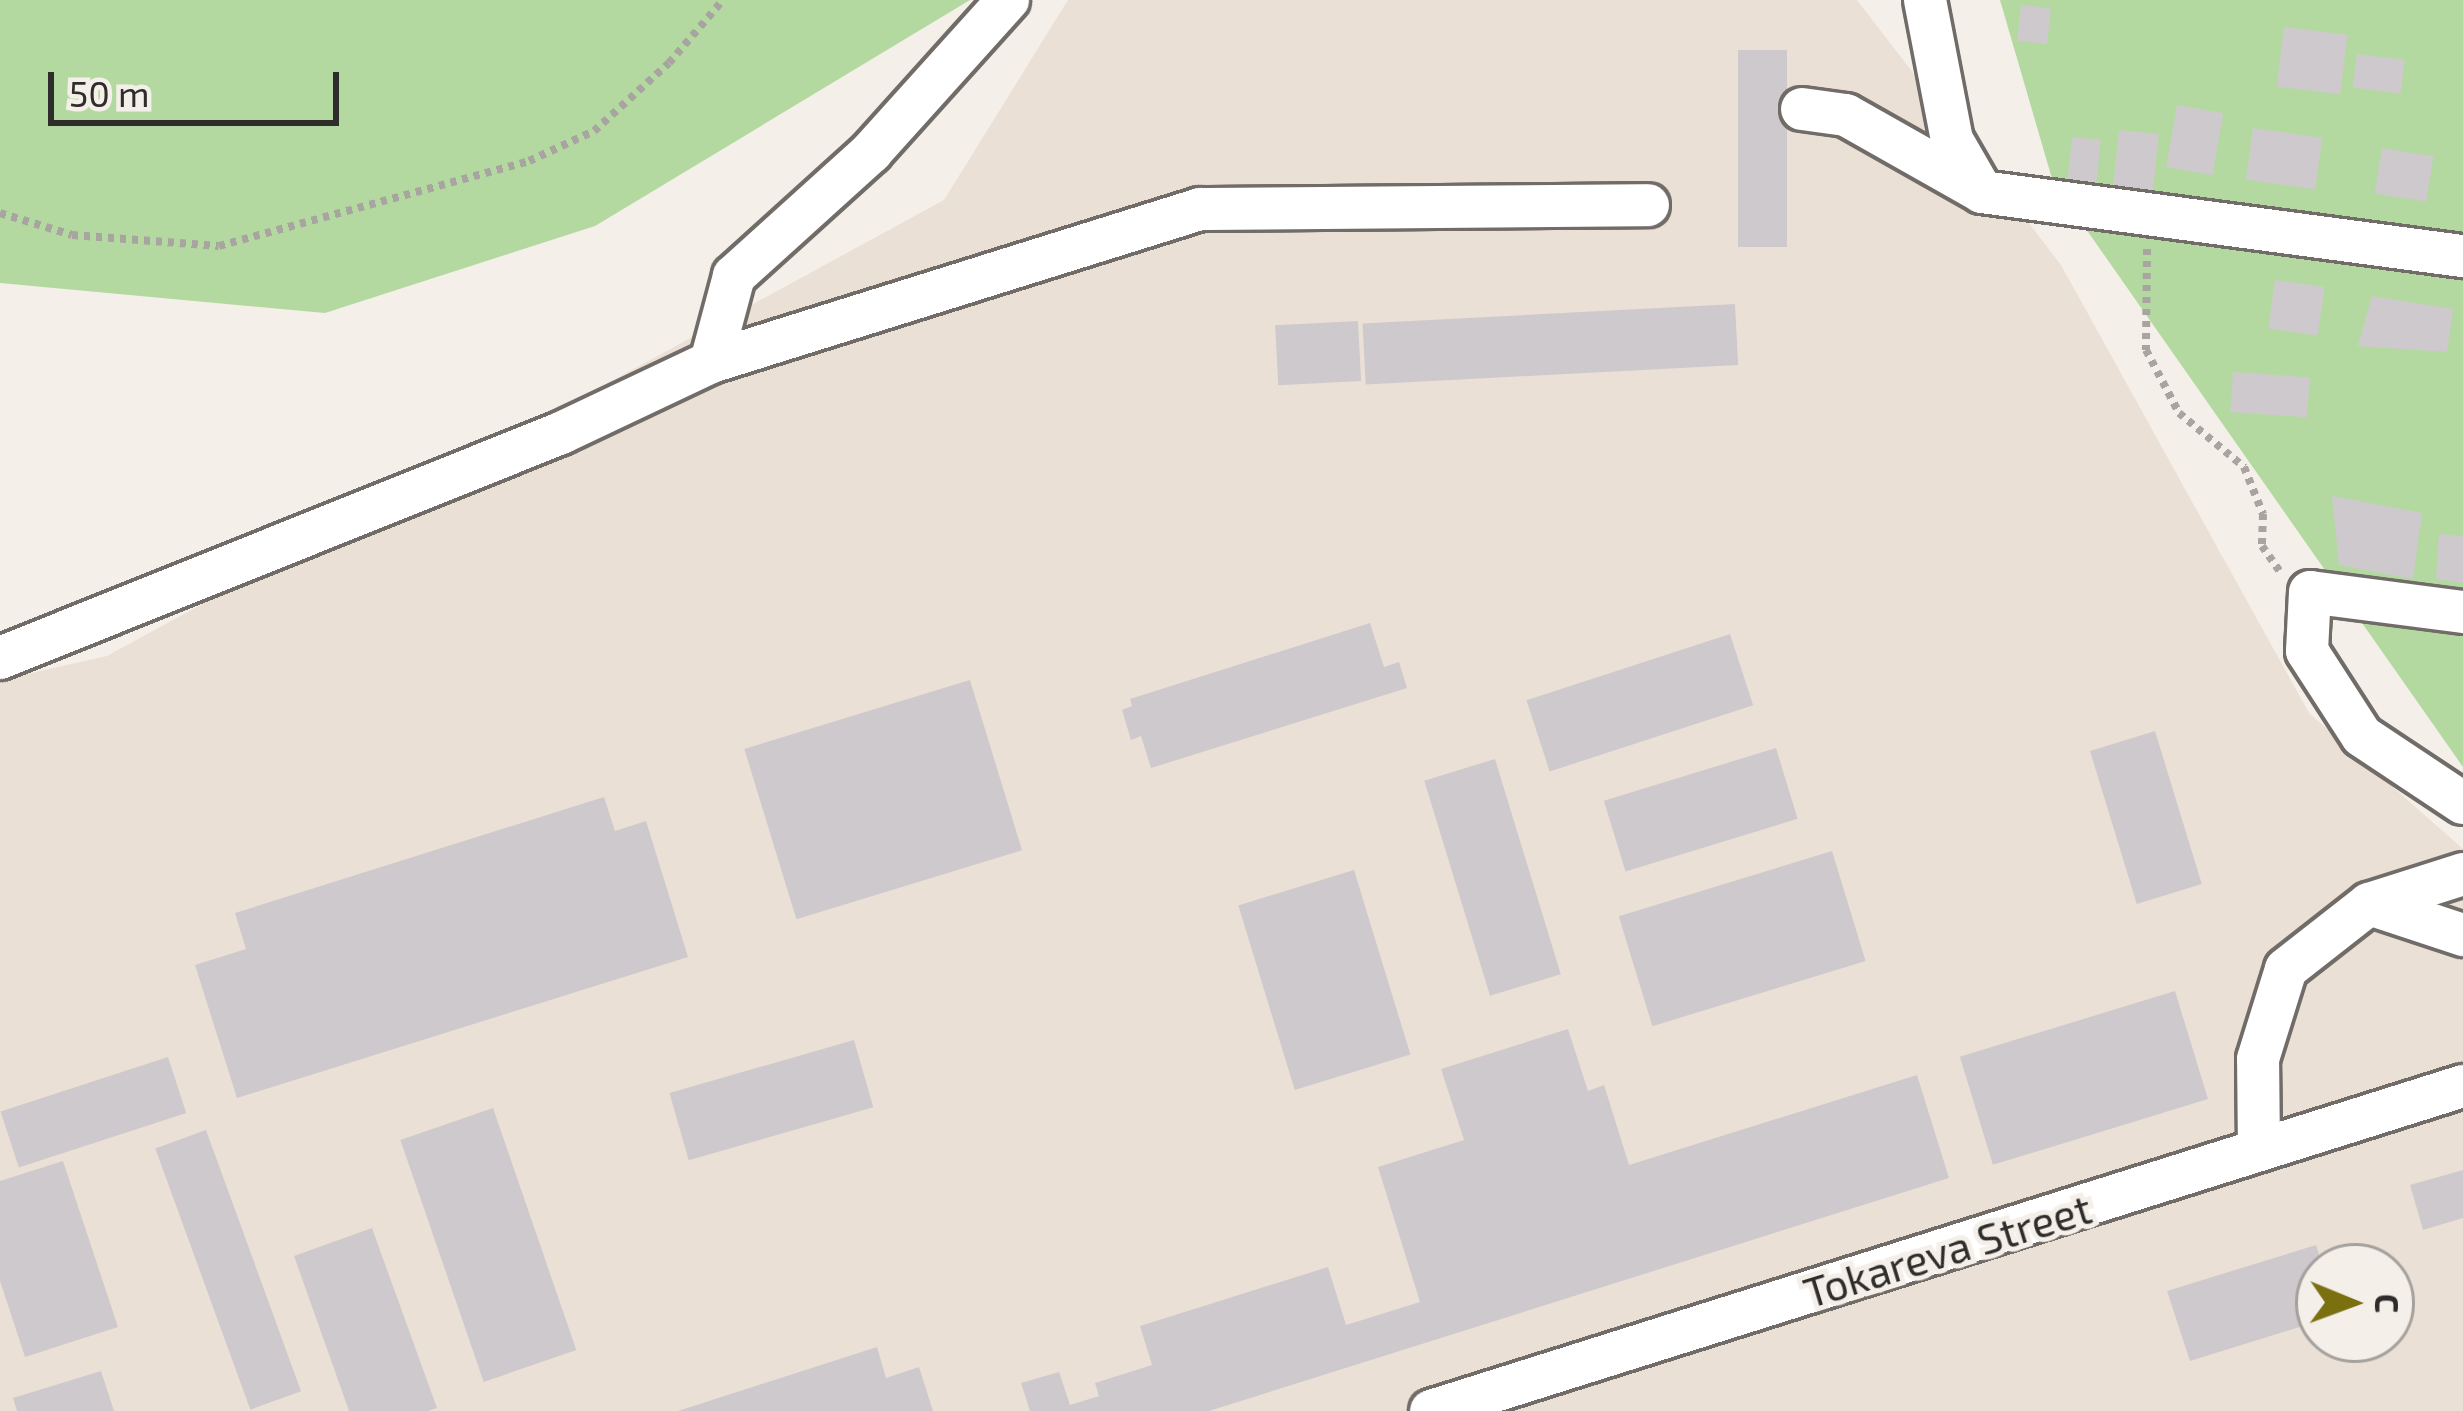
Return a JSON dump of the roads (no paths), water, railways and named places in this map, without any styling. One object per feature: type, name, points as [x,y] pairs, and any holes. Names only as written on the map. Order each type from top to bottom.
[{"type":"street","points":[[711,362],[734,276],[871,152],[1008,0]]},
{"type":"street","points":[[1925,0],[1952,140],[1982,192]]},
{"type":"street","points":[[1802,109],[1846,115],[1982,192],[2152,219],[2463,256]]},
{"type":"street","points":[[0,658],[561,433],[711,362],[1200,209],[1648,205]]},
{"type":"street","points":[[2463,613],[2310,603],[2307,651],[2362,736],[2463,803]]},
{"type":"street","points":[[2259,1150],[2258,1060],[2286,969],[2369,904],[2463,874]]},
{"type":"street","points":[[2369,904],[2463,934]]},
{"type":"street","name":"Tokareva Street","points":[[1431,1411],[2463,1086]]}]
